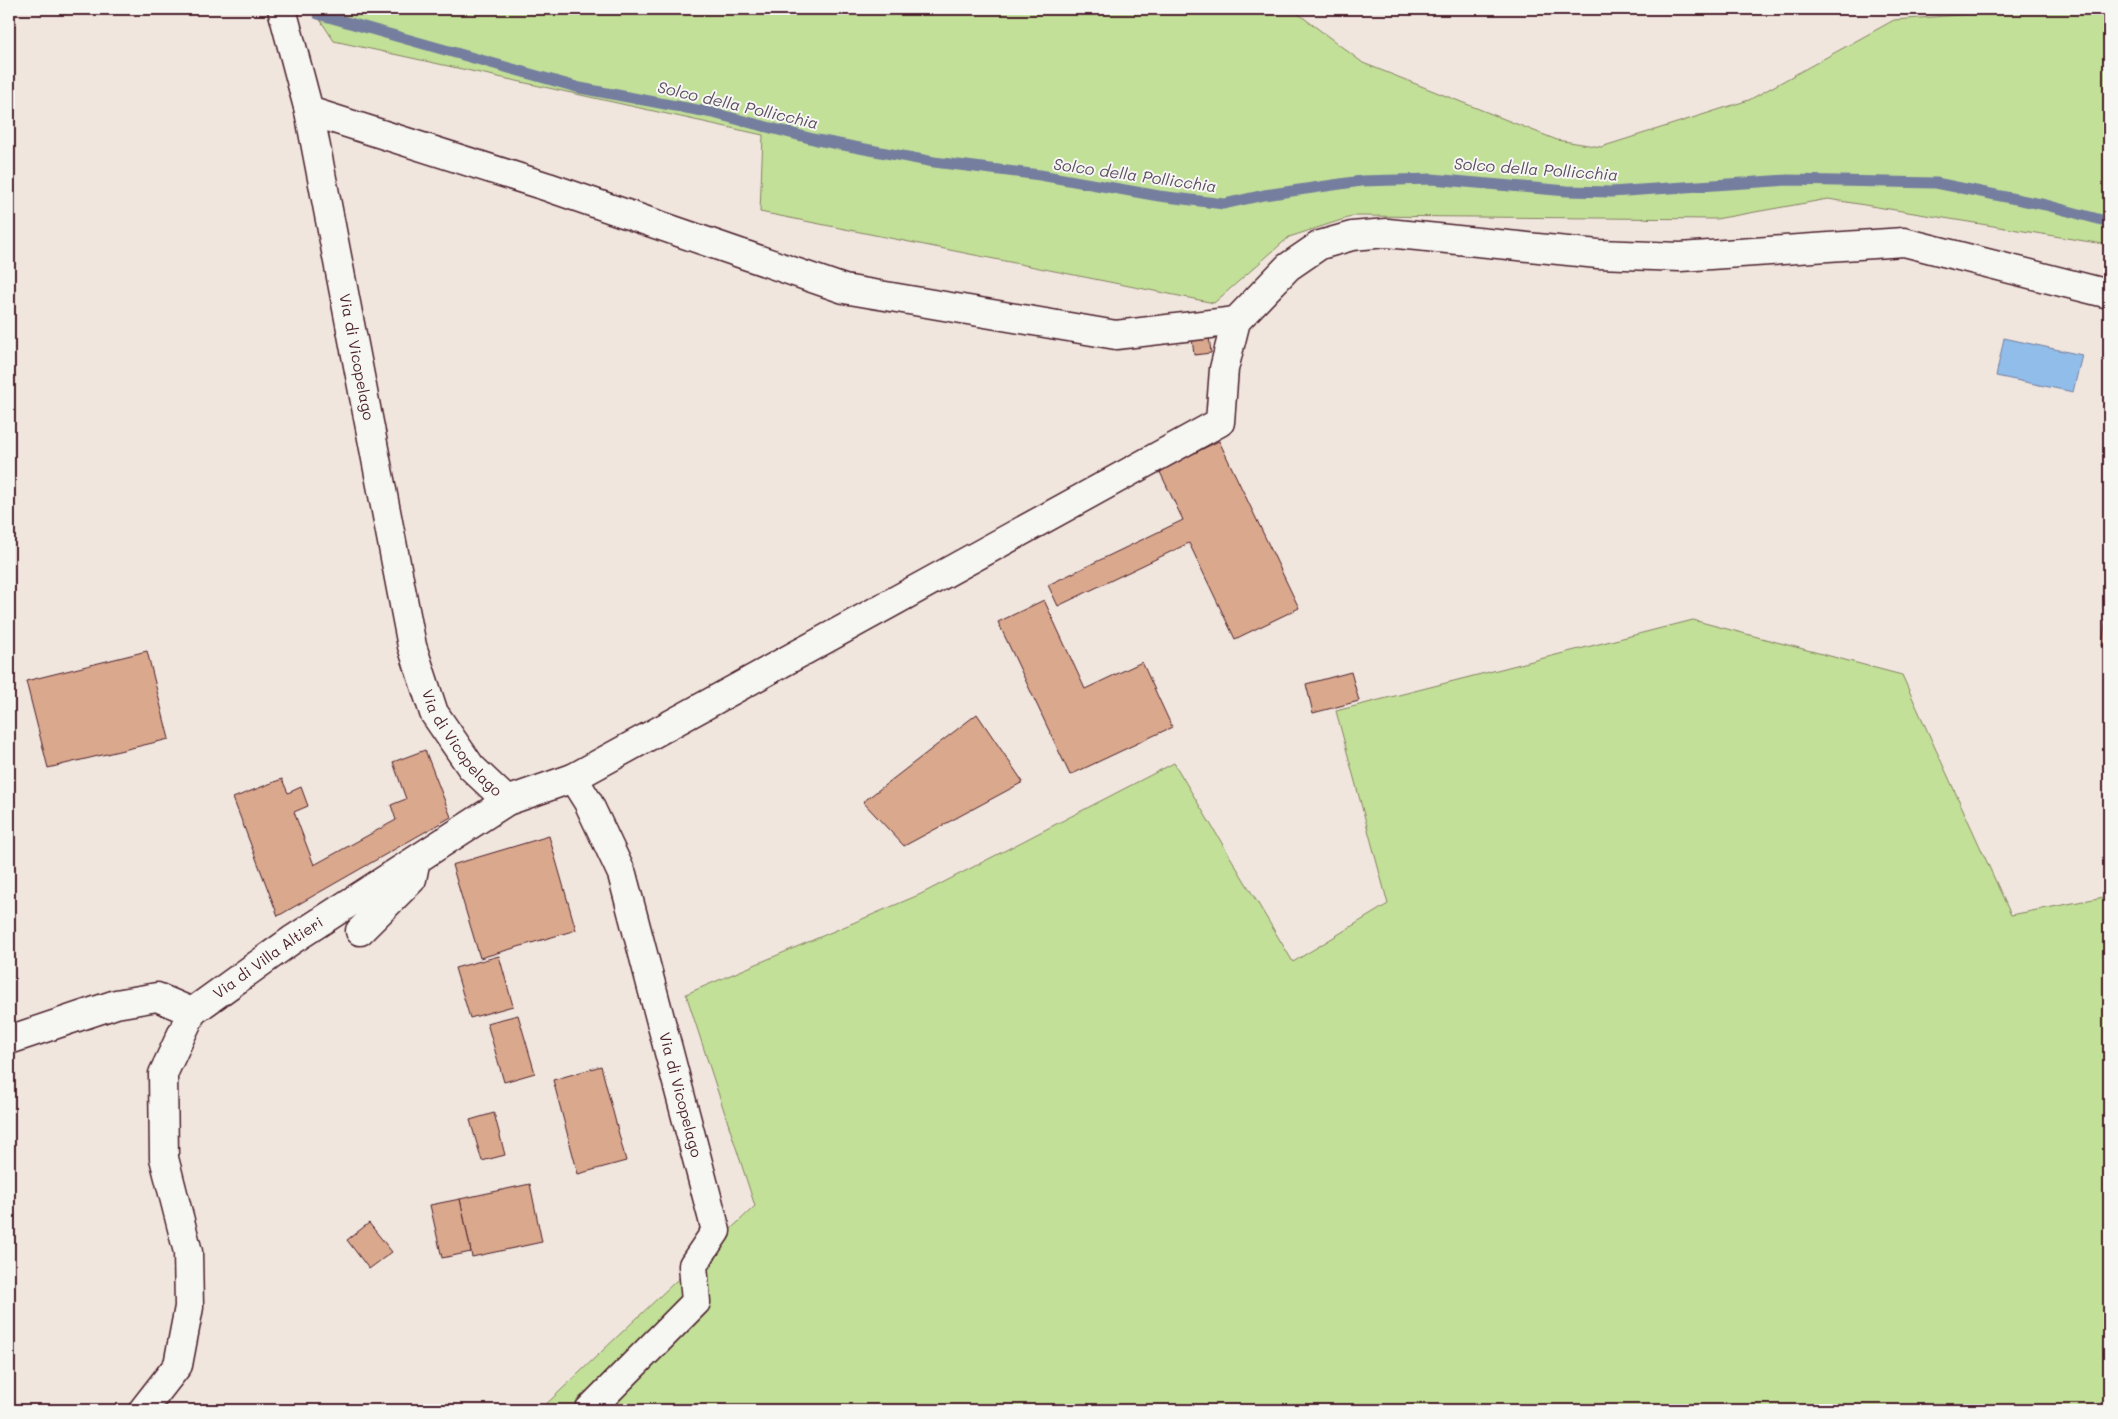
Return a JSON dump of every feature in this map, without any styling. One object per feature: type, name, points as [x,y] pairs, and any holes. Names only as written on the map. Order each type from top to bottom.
[{"type":"street","name":"Via di Vicopelago","points":[[282,9],[309,111],[412,646],[434,713],[471,767],[507,801],[573,778],[588,802],[622,874],[716,1231],[693,1265],[696,1302],[588,1410]]},
{"type":"street","points":[[309,111],[548,187],[844,289],[1116,335],[1236,321]]},
{"type":"street","points":[[573,778],[1220,422],[1224,370],[1236,321],[1288,267],[1320,245],[1352,236],[1387,233],[1598,254],[1680,257],[1904,242],[2109,294]]},
{"type":"street","name":"Via di Villa Altieri","points":[[192,1012],[292,940],[416,858],[507,801]]},
{"type":"street","points":[[360,931],[412,879],[416,858]]},
{"type":"street","points":[[9,1040],[116,1004],[157,997],[192,1012],[164,1074],[164,1158],[188,1252],[188,1307],[178,1365],[144,1410]]},
{"type":"green space","points":[[313,9],[1292,9],[1363,63],[1557,140],[1601,147],[1749,100],[1894,20],[2036,9],[2109,9],[2109,245],[1828,199],[1716,219],[1354,216],[1289,237],[1214,303],[760,212],[763,135],[334,41]]},
{"type":"green space","points":[[1693,620],[1902,675],[2011,915],[2109,896],[2109,1410],[540,1410],[755,1206],[686,994],[921,894],[1174,763],[1293,962],[1388,904],[1336,711]]},
{"type":"water","points":[[2004,338],[2082,355],[2073,392],[1996,376]]},
{"type":"building","points":[[1209,336],[1211,353],[1194,355],[1192,338]]},
{"type":"building","points":[[1219,441],[1299,608],[1235,639],[1189,543],[1058,606],[1048,585],[1183,520],[1159,470]]},
{"type":"building","points":[[1044,600],[1085,689],[1142,662],[1172,727],[1070,775],[998,622]]},
{"type":"building","points":[[2107,608],[2109,608],[2109,647],[2102,646]]},
{"type":"building","points":[[147,651],[169,739],[48,768],[26,681]]},
{"type":"building","points":[[1351,672],[1359,701],[1313,713],[1306,684]]},
{"type":"building","points":[[977,714],[1023,782],[904,846],[863,802]]},
{"type":"building","points":[[425,750],[451,817],[278,916],[233,798],[282,779],[288,793],[301,787],[308,806],[294,812],[314,865],[396,820],[391,805],[406,799],[393,762]]},
{"type":"building","points":[[549,836],[576,930],[480,958],[452,865]]},
{"type":"building","points":[[499,956],[513,1006],[470,1018],[455,968]]},
{"type":"building","points":[[518,1015],[535,1073],[504,1082],[487,1023]]},
{"type":"building","points":[[601,1066],[626,1161],[578,1174],[553,1080]]},
{"type":"building","points":[[494,1113],[505,1155],[482,1161],[470,1120]]},
{"type":"building","points":[[530,1184],[542,1242],[472,1257],[460,1199]]},
{"type":"building","points":[[460,1199],[471,1252],[442,1258],[430,1205]]},
{"type":"building","points":[[369,1223],[392,1252],[369,1269],[347,1240]]},
{"type":"waterway","name":"Solco della Pollicchia","points":[[318,14],[580,88],[713,113],[817,140],[934,162],[1040,175],[1159,196],[1224,204],[1264,195],[1361,181],[1432,179],[1567,191],[1611,192],[1788,180],[1936,183],[2046,205],[2109,222]]}]
